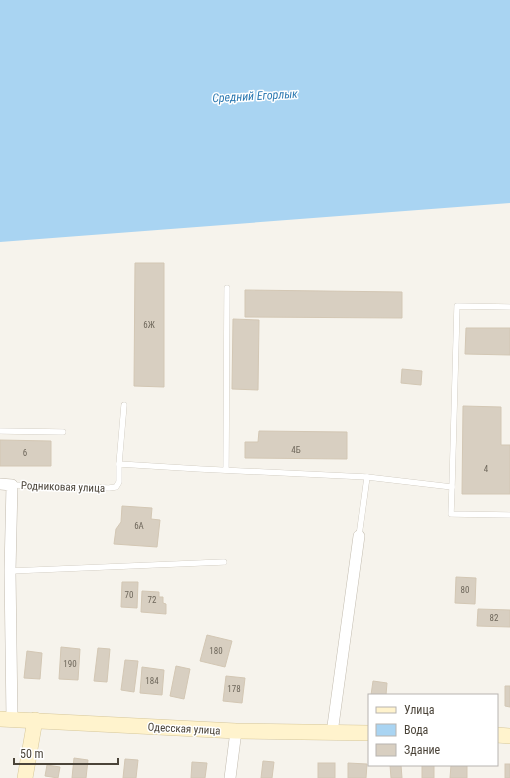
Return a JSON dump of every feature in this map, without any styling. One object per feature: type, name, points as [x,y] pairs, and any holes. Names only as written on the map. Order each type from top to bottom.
[{"type":"main road","name":"Одесская улица","points":[[6,719],[236,731],[368,733]]},
{"type":"main road","points":[[24,778],[35,720]]},
{"type":"main road","points":[[498,735],[510,736]]},
{"type":"street","name":"Родниковая улица","points":[[0,484],[12,485]]},
{"type":"street","points":[[6,719],[12,485]]},
{"type":"street","points":[[332,733],[359,536]]},
{"type":"street","points":[[0,565],[10,571]]},
{"type":"street","points":[[230,778],[236,731]]},
{"type":"lane","points":[[226,470],[227,288]]},
{"type":"lane","points":[[510,307],[457,306],[451,514],[510,515]]},
{"type":"lane","points":[[124,405],[119,464],[367,477],[452,487]]},
{"type":"lane","points":[[0,431],[63,432]]},
{"type":"lane","name":"Родниковая улица","points":[[12,485],[116,487],[119,482],[119,464]]},
{"type":"lane","points":[[359,536],[367,477]]},
{"type":"lane","points":[[10,571],[224,562]]},
{"type":"water","name":"Средний Егорлык","points":[[0,0],[510,0],[510,203],[0,242]]},
{"type":"building","points":[[135,263],[164,263],[164,387],[134,386]]},
{"type":"building","points":[[245,290],[402,292],[402,318],[245,317]]},
{"type":"building","points":[[233,319],[259,320],[258,390],[232,389]]},
{"type":"building","points":[[466,328],[510,328],[510,355],[465,354]]},
{"type":"building","points":[[402,369],[422,371],[421,385],[401,383]]},
{"type":"building","points":[[463,406],[501,407],[501,445],[510,445],[510,494],[462,494]]},
{"type":"building","points":[[259,431],[347,432],[347,459],[245,458],[245,442],[258,442]]},
{"type":"building","points":[[0,440],[51,441],[51,466],[0,466]]},
{"type":"building","points":[[122,506],[152,508],[151,519],[160,520],[157,547],[114,544],[116,529],[121,522]]},
{"type":"building","points":[[456,577],[476,578],[475,604],[455,603]]},
{"type":"building","points":[[122,582],[138,582],[137,608],[121,607]]},
{"type":"building","points":[[142,591],[159,592],[159,597],[163,597],[163,603],[166,604],[166,614],[141,612]]},
{"type":"building","points":[[478,609],[510,610],[510,627],[477,626]]},
{"type":"building","points":[[207,635],[232,641],[225,667],[200,661]]},
{"type":"building","points":[[61,647],[80,649],[78,680],[59,679]]},
{"type":"building","points":[[98,648],[110,649],[107,682],[94,681]]},
{"type":"building","points":[[27,651],[42,653],[40,679],[24,678]]},
{"type":"building","points":[[125,660],[138,661],[134,692],[121,690]]},
{"type":"building","points":[[176,666],[190,669],[184,699],[170,696]]},
{"type":"building","points":[[142,667],[164,670],[162,695],[140,693]]},
{"type":"building","points":[[226,676],[245,678],[242,703],[223,701]]},
{"type":"building","points":[[373,681],[387,683],[386,694],[371,694]]},
{"type":"building","points":[[505,686],[510,686],[510,707],[505,706]]},
{"type":"building","points":[[74,758],[88,760],[86,778],[72,778]]},
{"type":"building","points":[[125,759],[138,760],[136,778],[123,778]]},
{"type":"building","points":[[263,761],[274,762],[272,778],[261,778]]},
{"type":"building","points":[[192,762],[207,763],[205,778],[191,778]]},
{"type":"building","points":[[318,763],[335,763],[335,778],[318,778]]},
{"type":"building","points":[[348,763],[367,764],[366,778],[348,778]]},
{"type":"building","points":[[505,764],[510,764],[510,778],[505,778]]},
{"type":"building","points":[[47,765],[60,767],[58,778],[45,776]]},
{"type":"building","points":[[390,766],[401,766],[402,778],[391,778]]},
{"type":"building","points":[[422,766],[434,766],[434,778],[422,778]]},
{"type":"building","points":[[451,766],[467,766],[467,778],[450,778]]}]
